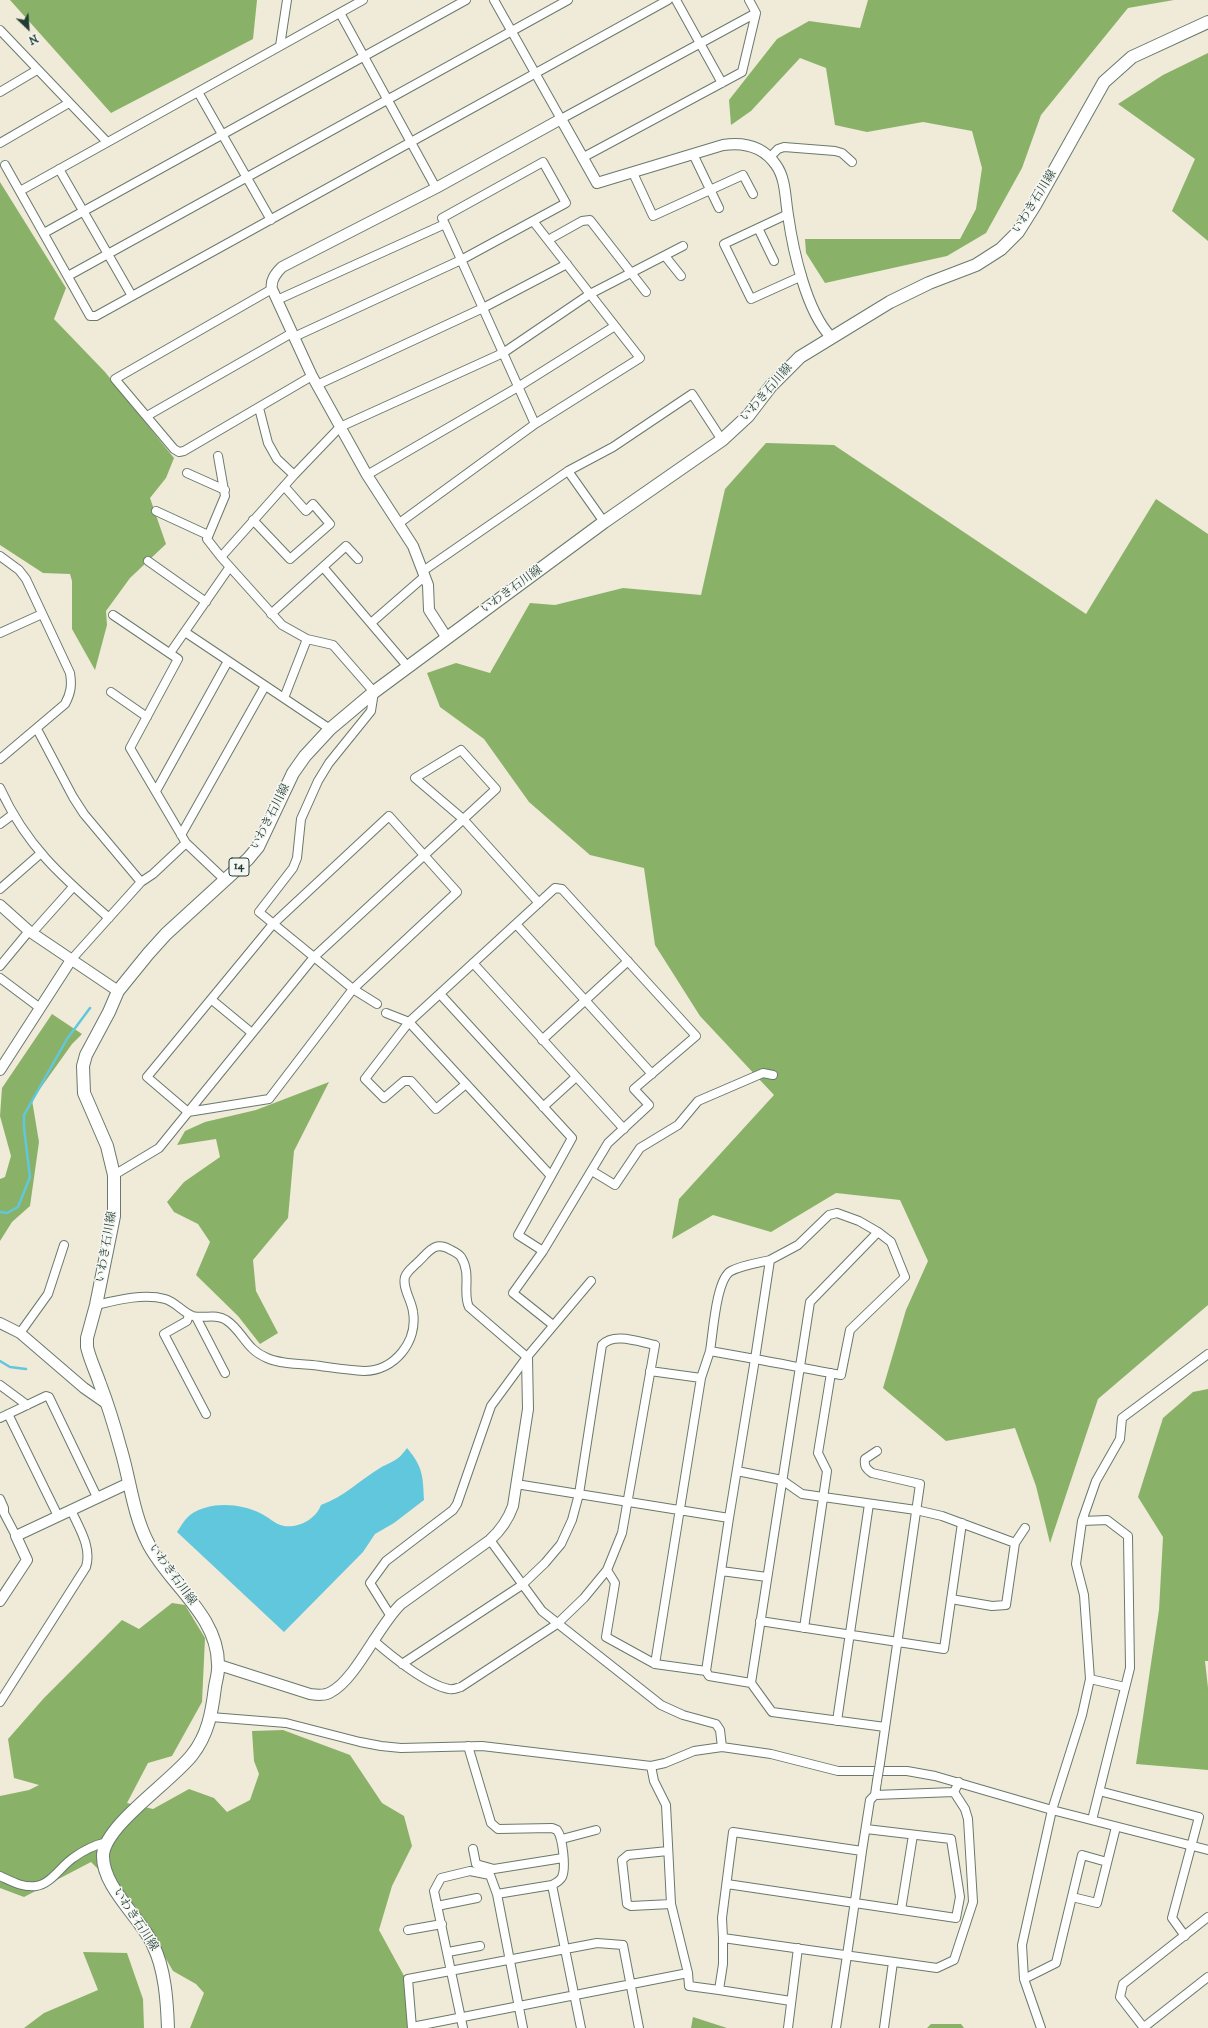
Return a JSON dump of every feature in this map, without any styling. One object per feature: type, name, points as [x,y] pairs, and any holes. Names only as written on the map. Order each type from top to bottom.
[{"type":"main road","name":"いわき石川線","points":[[168,2028],[163,1981],[158,1955],[148,1935],[112,1885],[104,1864],[103,1854],[107,1842],[116,1829],[130,1813],[192,1756],[200,1743],[211,1717],[218,1665],[213,1636],[206,1622],[160,1562],[147,1541],[139,1520],[107,1404],[87,1347],[87,1338],[96,1305],[114,1216],[114,1175],[107,1146],[88,1104],[82,1081],[86,1055],[109,1012],[118,991],[166,934],[225,880],[258,847],[293,773],[305,756],[330,729],[374,692],[604,522],[722,440],[748,416],[771,386],[800,356],[890,302],[929,283],[976,266],[1000,249],[1018,232],[1035,205],[1104,82],[1132,57],[1208,22]]},
{"type":"street","points":[[280,46],[287,0]]},
{"type":"street","points":[[20,191],[363,0]]},
{"type":"street","points":[[44,233],[466,0]]},
{"type":"street","points":[[494,0],[597,183],[723,145],[737,143],[752,146],[761,150],[770,157],[780,173],[793,245],[802,276],[822,328],[831,337]]},
{"type":"street","points":[[68,276],[568,0]]},
{"type":"street","points":[[5,165],[90,316],[96,316],[668,0]]},
{"type":"street","points":[[676,0],[722,83]]},
{"type":"street","points":[[582,158],[742,72],[756,13],[750,0]]},
{"type":"street","points":[[340,13],[436,188]]},
{"type":"street","points":[[447,638],[429,610],[429,594],[414,546],[367,476],[315,380],[293,335],[272,290],[271,284],[275,274],[282,267],[436,188],[756,13]]},
{"type":"street","points":[[0,30],[3,39],[37,70],[107,142]]},
{"type":"street","points":[[0,92],[37,70]]},
{"type":"street","points":[[198,92],[270,220]]},
{"type":"street","points":[[0,143],[69,103]]},
{"type":"street","points":[[770,157],[778,149],[784,146],[835,151],[842,153],[852,162]]},
{"type":"street","points":[[694,154],[719,208]]},
{"type":"street","points":[[146,416],[293,335],[461,260],[566,203],[543,162],[442,218],[445,224],[461,260],[483,308],[535,424]]},
{"type":"street","points":[[59,169],[132,296]]},
{"type":"street","points":[[633,173],[653,216],[744,175],[752,194]]},
{"type":"street","points":[[788,214],[724,244],[751,299],[802,276]]},
{"type":"street","points":[[548,240],[582,221],[590,220],[646,292]]},
{"type":"street","points":[[398,524],[535,424],[640,358],[533,221]]},
{"type":"street","points":[[277,300],[445,224]]},
{"type":"street","points":[[758,228],[774,261]]},
{"type":"street","points":[[221,557],[294,475],[340,427],[503,353],[590,294],[632,274],[683,246]]},
{"type":"street","points":[[665,256],[681,276]]},
{"type":"street","points":[[272,290],[115,379],[174,449],[179,452],[184,451],[260,408],[315,380],[483,308],[566,264]]},
{"type":"street","points":[[367,476],[615,326]]},
{"type":"street","points":[[371,623],[424,574],[568,471],[613,447],[692,394],[722,440]]},
{"type":"street","points":[[260,408],[268,443],[277,459],[294,475]]},
{"type":"street","points":[[218,456],[226,496],[207,540],[229,568],[282,625],[307,639],[334,646],[374,692],[371,711],[329,763],[318,781],[301,819],[297,858],[292,868],[259,912],[353,989],[377,1004]]},
{"type":"street","points":[[568,471],[604,522]]},
{"type":"street","points":[[187,473],[225,490]]},
{"type":"street","points":[[253,520],[290,559],[330,524],[313,504],[306,511],[284,486]]},
{"type":"street","points":[[156,511],[208,535]]},
{"type":"street","points":[[271,614],[346,546],[358,559]]},
{"type":"street","points":[[0,556],[19,570],[26,579],[70,673],[71,682],[71,693],[65,704],[0,759]]},
{"type":"street","points":[[148,561],[206,602]]},
{"type":"street","points":[[323,567],[408,667]]},
{"type":"street","points":[[170,653],[229,568]]},
{"type":"street","points":[[0,633],[42,614]]},
{"type":"street","points":[[113,615],[178,659],[130,748],[186,843],[225,880]]},
{"type":"street","points":[[185,632],[330,729]]},
{"type":"street","points":[[284,698],[307,639]]},
{"type":"street","points":[[156,792],[228,661]]},
{"type":"street","points":[[181,835],[265,686]]},
{"type":"street","points":[[111,692],[147,717]]},
{"type":"street","points":[[37,728],[73,797],[84,814],[141,882]]},
{"type":"street","points":[[114,1175],[159,1148],[314,957],[424,856],[463,819],[496,789],[461,750],[415,778],[463,819],[539,903]]},
{"type":"street","points":[[0,788],[12,815],[40,854],[109,918]]},
{"type":"street","points":[[0,824],[12,815]]},
{"type":"street","points":[[389,816],[424,856],[457,892],[353,989],[269,1099],[188,1112],[147,1077],[212,1000],[273,924],[389,816]]},
{"type":"street","points":[[0,1070],[71,960],[141,882],[186,843]]},
{"type":"street","points":[[0,889],[40,854]]},
{"type":"street","points":[[0,966],[73,886]]},
{"type":"street","points":[[466,1084],[436,1110],[411,1081],[404,1081],[384,1098],[365,1079],[409,1022],[555,888],[562,889],[696,1036],[634,1089],[649,1106],[608,1143],[544,1252],[513,1293],[553,1325]]},
{"type":"street","points":[[0,905],[31,932],[118,991]]},
{"type":"street","points":[[516,924],[652,1074]]},
{"type":"street","points":[[542,1040],[628,961]]},
{"type":"street","points":[[473,963],[624,1129]]},
{"type":"street","points":[[0,978],[40,1008]]},
{"type":"street","points":[[440,994],[572,1138],[518,1235],[544,1252]]},
{"type":"street","points":[[212,1000],[252,1033]]},
{"type":"street","points":[[386,1013],[409,1022],[551,1176]]},
{"type":"street","points":[[592,1171],[615,1185],[640,1148],[678,1125],[698,1101],[763,1073],[773,1076]]},
{"type":"street","points":[[543,1107],[576,1077]]},
{"type":"street","points":[[655,1664],[701,1378],[710,1351],[720,1290],[725,1277],[731,1271],[770,1260],[798,1245],[829,1215],[837,1213],[859,1221],[878,1232],[891,1242],[905,1277],[850,1330],[841,1375],[710,1351]]},
{"type":"street","points":[[878,1232],[810,1302],[751,1683],[772,1712],[885,1727]]},
{"type":"street","points":[[20,1333],[48,1294],[64,1245]]},
{"type":"street","points":[[206,1414],[164,1334],[187,1321],[192,1316],[211,1316],[226,1320],[248,1346],[268,1359],[281,1362],[360,1371],[378,1370],[397,1359],[409,1342],[412,1335],[413,1312],[405,1285],[405,1278],[407,1272],[434,1247],[444,1246],[460,1256],[463,1261],[466,1274],[466,1301],[468,1307],[527,1357],[528,1409],[516,1484],[509,1518],[490,1540],[411,1595],[390,1615],[347,1679],[334,1691],[320,1695],[310,1694],[218,1665]]},
{"type":"street","points":[[706,1671],[770,1260]]},
{"type":"street","points":[[390,1615],[370,1583],[386,1561],[453,1510],[457,1504],[491,1406],[527,1357],[591,1281]]},
{"type":"street","points":[[96,1305],[111,1301],[147,1296],[166,1299],[181,1307],[192,1316],[225,1373]]},
{"type":"street","points":[[0,1324],[20,1333],[84,1388],[107,1404]]},
{"type":"street","points":[[373,1640],[402,1664],[440,1686],[450,1690],[461,1687],[557,1624],[584,1598],[607,1570],[622,1533],[655,1345],[615,1338],[607,1340],[602,1345],[579,1494],[572,1520],[561,1544],[545,1563],[522,1585],[402,1664]]},
{"type":"street","points":[[1040,2028],[1027,1978],[1022,1945],[1052,1810],[1082,1715],[1090,1680],[1084,1595],[1076,1564],[1082,1521],[1096,1481],[1120,1439],[1122,1418],[1208,1354]]},
{"type":"street","points":[[650,1371],[701,1378]]},
{"type":"street","points":[[804,1628],[827,1471],[818,1453],[831,1373]]},
{"type":"street","points":[[0,1385],[27,1405]]},
{"type":"street","points":[[0,1418],[46,1396],[49,1397],[97,1497]]},
{"type":"street","points":[[8,1414],[58,1516]]},
{"type":"street","points":[[836,2028],[870,1800],[875,1795],[920,1484],[872,1473],[866,1470],[864,1465],[865,1459],[877,1450]]},
{"type":"street","points":[[737,1471],[782,1480],[802,1494],[916,1510],[962,1523],[1015,1543]]},
{"type":"street","points":[[16,1536],[129,1483]]},
{"type":"street","points":[[516,1484],[729,1518]]},
{"type":"street","points":[[0,1499],[4,1508],[2,1513],[16,1536],[27,1560],[2,1594]]},
{"type":"street","points":[[837,1720],[869,1504]]},
{"type":"street","points":[[0,1702],[86,1567],[89,1556],[87,1547],[71,1510]]},
{"type":"street","points":[[1082,1521],[1107,1520],[1128,1536],[1130,1668],[1092,1820]]},
{"type":"street","points":[[760,1621],[944,1650],[962,1523]]},
{"type":"street","points":[[951,1599],[992,1606],[1006,1604],[1015,1543],[1025,1528]]},
{"type":"street","points":[[490,1540],[542,1611],[661,1705],[683,1715],[716,1724],[720,1730],[722,1748]]},
{"type":"street","points":[[607,1570],[615,1583],[606,1637],[655,1664],[706,1671],[710,1676],[751,1683]]},
{"type":"street","points":[[721,1571],[767,1577]]},
{"type":"street","points":[[1090,1680],[1125,1688]]},
{"type":"street","points":[[211,1717],[286,1723],[360,1742],[401,1748],[468,1746],[651,1766],[665,1763],[694,1751],[722,1748],[770,1754],[838,1771],[907,1772],[959,1782],[1052,1810],[1208,1850]]},
{"type":"street","points":[[468,1746],[491,1823],[494,1826],[498,1829],[552,1828],[557,1830],[562,1839],[563,1876],[558,1882],[552,1885],[497,1894]]},
{"type":"street","points":[[651,1766],[654,1781],[665,1801],[671,1904],[688,1973],[689,1986],[791,2001]]},
{"type":"street","points":[[954,1792],[959,1782]]},
{"type":"street","points":[[1099,1791],[1199,1817],[1172,1918],[1185,1936]]},
{"type":"street","points":[[875,1795],[954,1792]]},
{"type":"street","points":[[723,1938],[937,1968],[954,1960],[973,1902],[974,1893],[968,1819],[965,1809],[954,1792]]},
{"type":"street","points":[[1072,1897],[1097,1903],[1116,1827]]},
{"type":"street","points":[[726,1884],[956,1918],[960,1897],[951,1839],[866,1829]]},
{"type":"street","points":[[562,1839],[596,1830]]},
{"type":"street","points":[[719,1990],[722,1964],[722,1918],[733,1832],[862,1851]]},
{"type":"street","points":[[901,1910],[913,1835]]},
{"type":"street","points":[[0,1876],[15,1884],[35,1886],[45,1883],[72,1859],[91,1846],[107,1842]]},
{"type":"street","points":[[473,1850],[476,1864],[494,1869],[563,1858]]},
{"type":"street","points":[[668,1851],[628,1856],[622,1860],[627,1904],[631,1906],[671,1904]]},
{"type":"street","points":[[1027,1978],[1056,1963],[1082,1855],[1107,1862]]},
{"type":"street","points":[[463,2028],[434,1891],[442,1878],[470,1871],[490,1875],[497,1894],[523,2028]]},
{"type":"street","points":[[552,1885],[581,2028]]},
{"type":"street","points":[[437,1906],[477,1898]]},
{"type":"street","points":[[1208,1917],[1123,1984],[1120,1997],[1144,2028],[1208,1977]]},
{"type":"street","points":[[408,1930],[442,1924]]},
{"type":"street","points":[[639,2028],[630,1984],[623,1945],[597,1943],[408,1979],[412,2028],[519,2006],[630,1984],[688,1973]]},
{"type":"street","points":[[448,1952],[480,1946]]},
{"type":"street","points":[[788,2028],[798,1948]]},
{"type":"street","points":[[884,2028],[893,1962]]},
{"type":"green space","points":[[10,0],[257,0],[253,39],[111,113]]},
{"type":"green space","points":[[868,0],[1174,0],[1128,8],[1041,115],[1022,168],[986,233],[947,256],[825,283],[806,253],[805,239],[960,239],[976,209],[982,168],[972,131],[923,122],[867,132],[835,125],[826,68],[800,58],[751,111],[731,125],[729,100],[777,39],[809,21],[860,28]]},
{"type":"green space","points":[[1208,53],[1208,241],[1172,211],[1195,159],[1118,104],[1163,75]]},
{"type":"green space","points":[[0,182],[66,288],[54,319],[105,372],[174,458],[166,478],[150,498],[166,544],[130,578],[106,611],[107,625],[95,670],[72,629],[72,581],[70,574],[43,573],[0,545]]},
{"type":"green space","points":[[766,443],[834,445],[1086,614],[1156,499],[1208,534],[1208,1305],[1098,1399],[1050,1543],[1036,1486],[1015,1428],[946,1441],[883,1388],[906,1310],[928,1261],[900,1200],[836,1193],[771,1232],[713,1215],[672,1239],[679,1199],[774,1095],[700,1016],[655,945],[644,868],[590,855],[529,802],[484,739],[440,707],[427,673],[456,663],[490,673],[530,603],[555,605],[623,588],[701,595],[725,489]]},
{"type":"green space","points":[[52,1014],[82,1034],[72,1044],[32,1100],[39,1142],[30,1206],[12,1222],[0,1241],[0,1179],[5,1177],[11,1156],[0,1116],[2,1088]]},
{"type":"green space","points":[[329,1082],[294,1151],[288,1218],[253,1260],[256,1291],[278,1333],[260,1344],[238,1316],[196,1275],[210,1242],[198,1224],[174,1212],[167,1202],[184,1182],[220,1157],[216,1139],[177,1145],[185,1131],[205,1122],[256,1110]]},
{"type":"green space","points":[[1208,1389],[1208,1661],[1205,1661],[1208,1688],[1208,1770],[1136,1764],[1159,1610],[1163,1537],[1138,1497],[1163,1418],[1193,1392]]},
{"type":"green space","points":[[172,1603],[185,1605],[205,1638],[202,1702],[172,1756],[148,1763],[127,1803],[153,1809],[189,1789],[214,1798],[227,1812],[250,1800],[259,1774],[254,1761],[252,1731],[283,1730],[350,1755],[382,1803],[404,1816],[412,1846],[392,1886],[379,1930],[409,1985],[416,2028],[190,2028],[204,1993],[196,1984],[173,1971],[136,1907],[91,1862],[24,1897],[0,1888],[0,1796],[29,1790],[39,1785],[14,1778],[8,1739],[44,1698],[122,1620],[139,1629]]},
{"type":"green space","points":[[83,1952],[127,1953],[143,1999],[144,2028],[24,2028],[44,2013],[98,1990]]},
{"type":"green space","points":[[693,2017],[727,2028],[691,2028]]},
{"type":"green space","points":[[931,2024],[961,2024],[964,2028],[927,2028]]},
{"type":"water","points":[[407,1448],[419,1466],[421,1472],[424,1500],[394,1523],[375,1534],[363,1552],[284,1632],[177,1532],[190,1515],[198,1510],[206,1507],[225,1505],[243,1507],[252,1510],[277,1524],[284,1526],[295,1526],[301,1524],[311,1518],[319,1510],[321,1505],[337,1498],[380,1468],[395,1460],[401,1456]]},
{"type":"waterway","points":[[0,1212],[7,1213],[18,1207],[30,1177],[24,1128],[24,1115],[67,1039],[90,1008]]},
{"type":"waterway","points":[[0,1361],[10,1367],[26,1369]]}]
